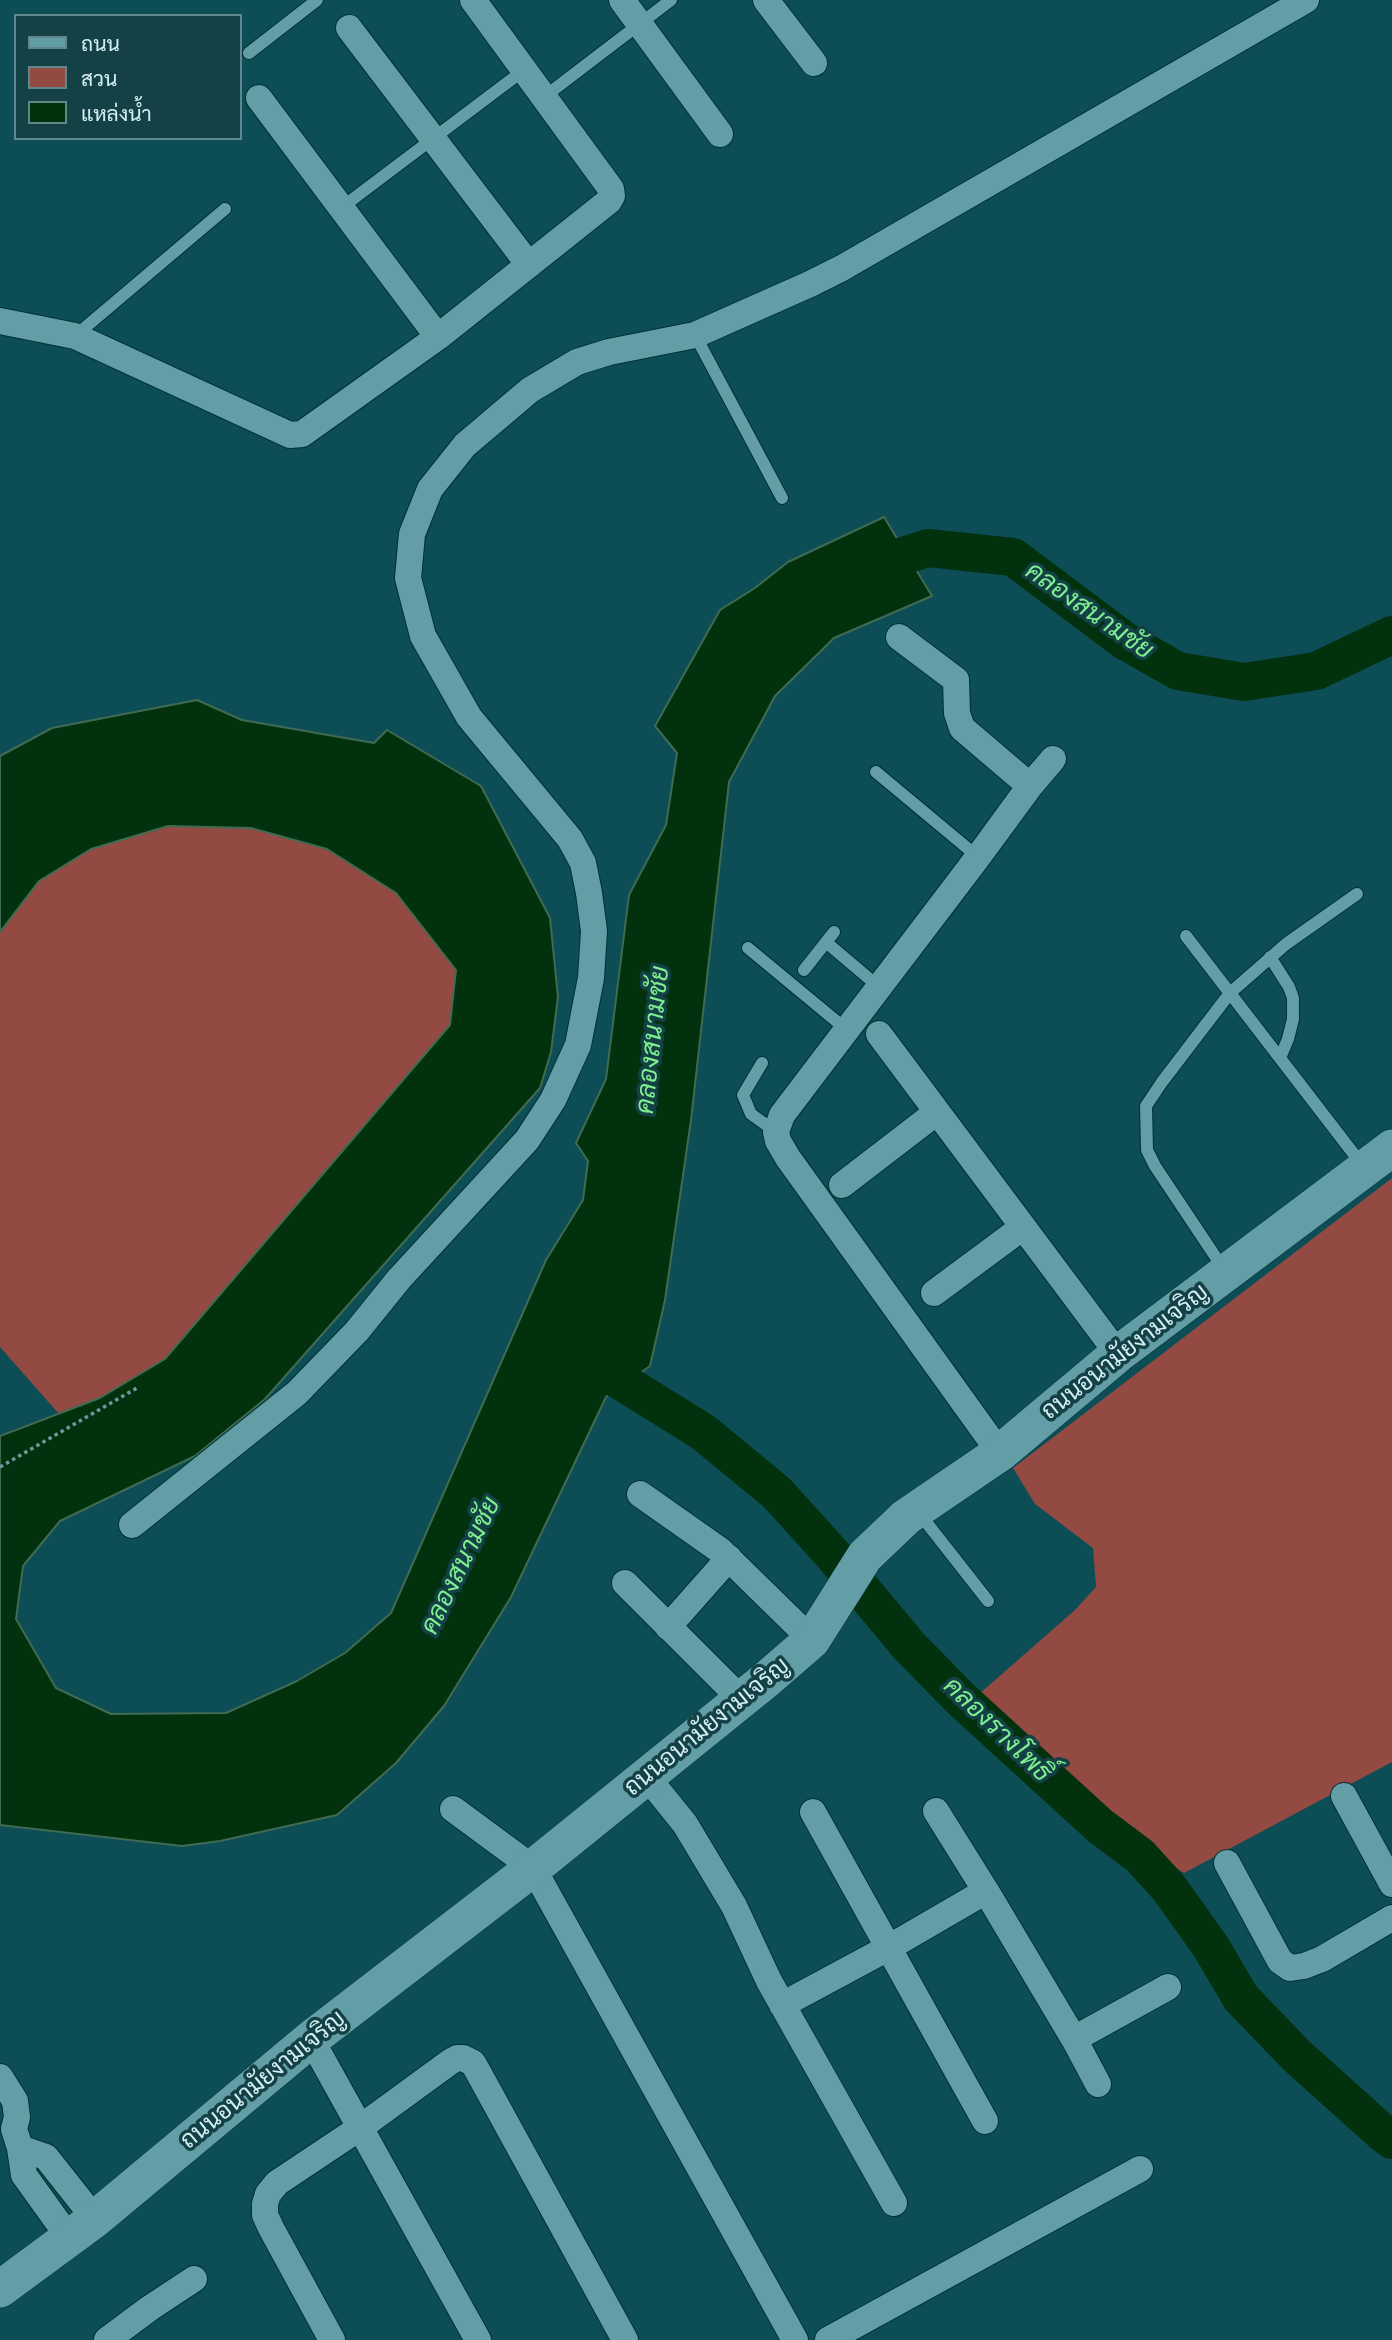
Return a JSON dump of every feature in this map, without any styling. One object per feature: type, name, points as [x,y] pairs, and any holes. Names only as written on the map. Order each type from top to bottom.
[{"type":"street","points":[[0,321],[75,336],[295,436],[302,434],[438,337],[609,201],[612,193],[473,0]]},
{"type":"street","points":[[622,0],[720,135]]},
{"type":"street","points":[[766,0],[814,62]]},
{"type":"street","points":[[132,1525],[236,1444],[312,1380],[357,1331],[399,1279],[527,1140],[553,1100],[578,1045],[591,978],[594,931],[590,893],[583,863],[570,839],[469,717],[423,636],[408,578],[412,534],[430,489],[465,445],[530,390],[577,362],[609,352],[695,335],[764,306],[842,268],[1302,1]]},
{"type":"street","points":[[349,28],[529,265]]},
{"type":"street","points":[[259,98],[438,337]]},
{"type":"street","points":[[899,637],[956,680],[957,713],[962,728],[1030,786]]},
{"type":"street","points":[[1000,1453],[788,1158],[776,1132],[782,1115],[1053,759]]},
{"type":"street","points":[[879,1034],[1118,1354]]},
{"type":"street","points":[[842,1185],[937,1111]]},
{"type":"street","name":"ถนนอนามัยงามเจริญ","points":[[0,2289],[83,2229],[311,2039],[533,1868],[742,1700],[821,1626],[865,1556],[916,1509],[1000,1453],[1118,1354],[1378,1158]]},
{"type":"street","points":[[934,1293],[1023,1227]]},
{"type":"street","points":[[640,1494],[821,1626]]},
{"type":"street","points":[[668,1627],[729,1558]]},
{"type":"street","points":[[625,1583],[742,1700]]},
{"type":"street","points":[[647,1777],[685,1824],[734,1906],[782,2005],[894,2203]]},
{"type":"street","points":[[1344,1797],[1392,1884]]},
{"type":"street","points":[[453,1809],[533,1868],[795,2340]]},
{"type":"street","points":[[936,1811],[1074,2039],[1098,2084]]},
{"type":"street","points":[[813,1812],[985,2121]]},
{"type":"street","points":[[1227,1863],[1280,1961],[1290,1968],[1322,1959],[1392,1919]]},
{"type":"street","points":[[782,2005],[986,1891]]},
{"type":"street","points":[[1074,2039],[1168,1987]]},
{"type":"street","points":[[311,2039],[478,2340]]},
{"type":"street","points":[[332,2340],[265,2215],[268,2194],[277,2183],[457,2058],[464,2058],[472,2063],[625,2340]]},
{"type":"street","points":[[0,2077],[15,2101],[17,2117],[14,2129],[24,2175],[83,2229]]},
{"type":"street","points":[[828,2340],[1140,2169]]},
{"type":"street","points":[[107,2340],[194,2278]]},
{"type":"lane","points":[[249,53],[317,0]]},
{"type":"lane","points":[[544,97],[671,0]]},
{"type":"lane","points":[[341,208],[524,69]]},
{"type":"lane","points":[[75,336],[225,209]]},
{"type":"lane","points":[[695,335],[782,498]]},
{"type":"lane","points":[[876,772],[978,858]]},
{"type":"lane","points":[[1226,1273],[1154,1166],[1147,1150],[1146,1106],[1230,993],[1270,957],[1357,894]]},
{"type":"lane","points":[[1186,936],[1280,1058],[1378,1158]]},
{"type":"lane","points":[[804,970],[831,937],[879,987]]},
{"type":"lane","points":[[748,948],[847,1030]]},
{"type":"lane","points":[[1270,957],[1293,998],[1293,1019],[1280,1058]]},
{"type":"lane","points":[[762,1063],[743,1095],[751,1114],[776,1132]]},
{"type":"lane","points":[[916,1509],[988,1601]]},
{"type":"path","points":[[0,1467],[137,1388]]},
{"type":"green space","points":[[168,826],[251,828],[327,849],[396,893],[456,970],[450,1024],[165,1359],[100,1398],[59,1414],[0,1347],[0,932],[39,881],[91,849]]},
{"type":"green space","points":[[1392,1178],[1392,1762],[1184,1873],[1134,1842],[993,1717],[978,1695],[1075,1610],[1096,1587],[1093,1548],[1035,1504],[1013,1468]]},
{"type":"water","points":[[884,517],[932,596],[834,638],[775,696],[729,782],[691,1120],[665,1300],[650,1366],[606,1397],[511,1597],[444,1706],[396,1763],[337,1815],[220,1841],[182,1846],[0,1825],[0,1436],[100,1398],[165,1359],[450,1025],[456,970],[396,893],[327,849],[251,828],[168,826],[91,849],[39,881],[0,932],[0,756],[52,728],[197,700],[242,720],[374,743],[387,730],[481,786],[550,918],[558,997],[551,1052],[540,1088],[265,1399],[195,1456],[60,1521],[23,1566],[16,1619],[56,1688],[111,1714],[226,1713],[297,1681],[345,1653],[391,1613],[546,1260],[583,1200],[588,1161],[576,1143],[606,1079],[629,895],[666,825],[677,753],[655,726],[720,610],[755,588],[788,562]]},
{"type":"waterway","name":"คลองสนามชัย","points":[[859,570],[928,548],[1013,557],[1125,641],[1178,671],[1244,682],[1316,671],[1392,635]]},
{"type":"waterway","name":"คลองรางโพธิ์","points":[[582,1357],[703,1432],[777,1493],[909,1646],[961,1699],[1100,1826],[1140,1856],[1169,1888],[1211,1947],[1241,1998],[1297,2056],[1392,2140]]}]
